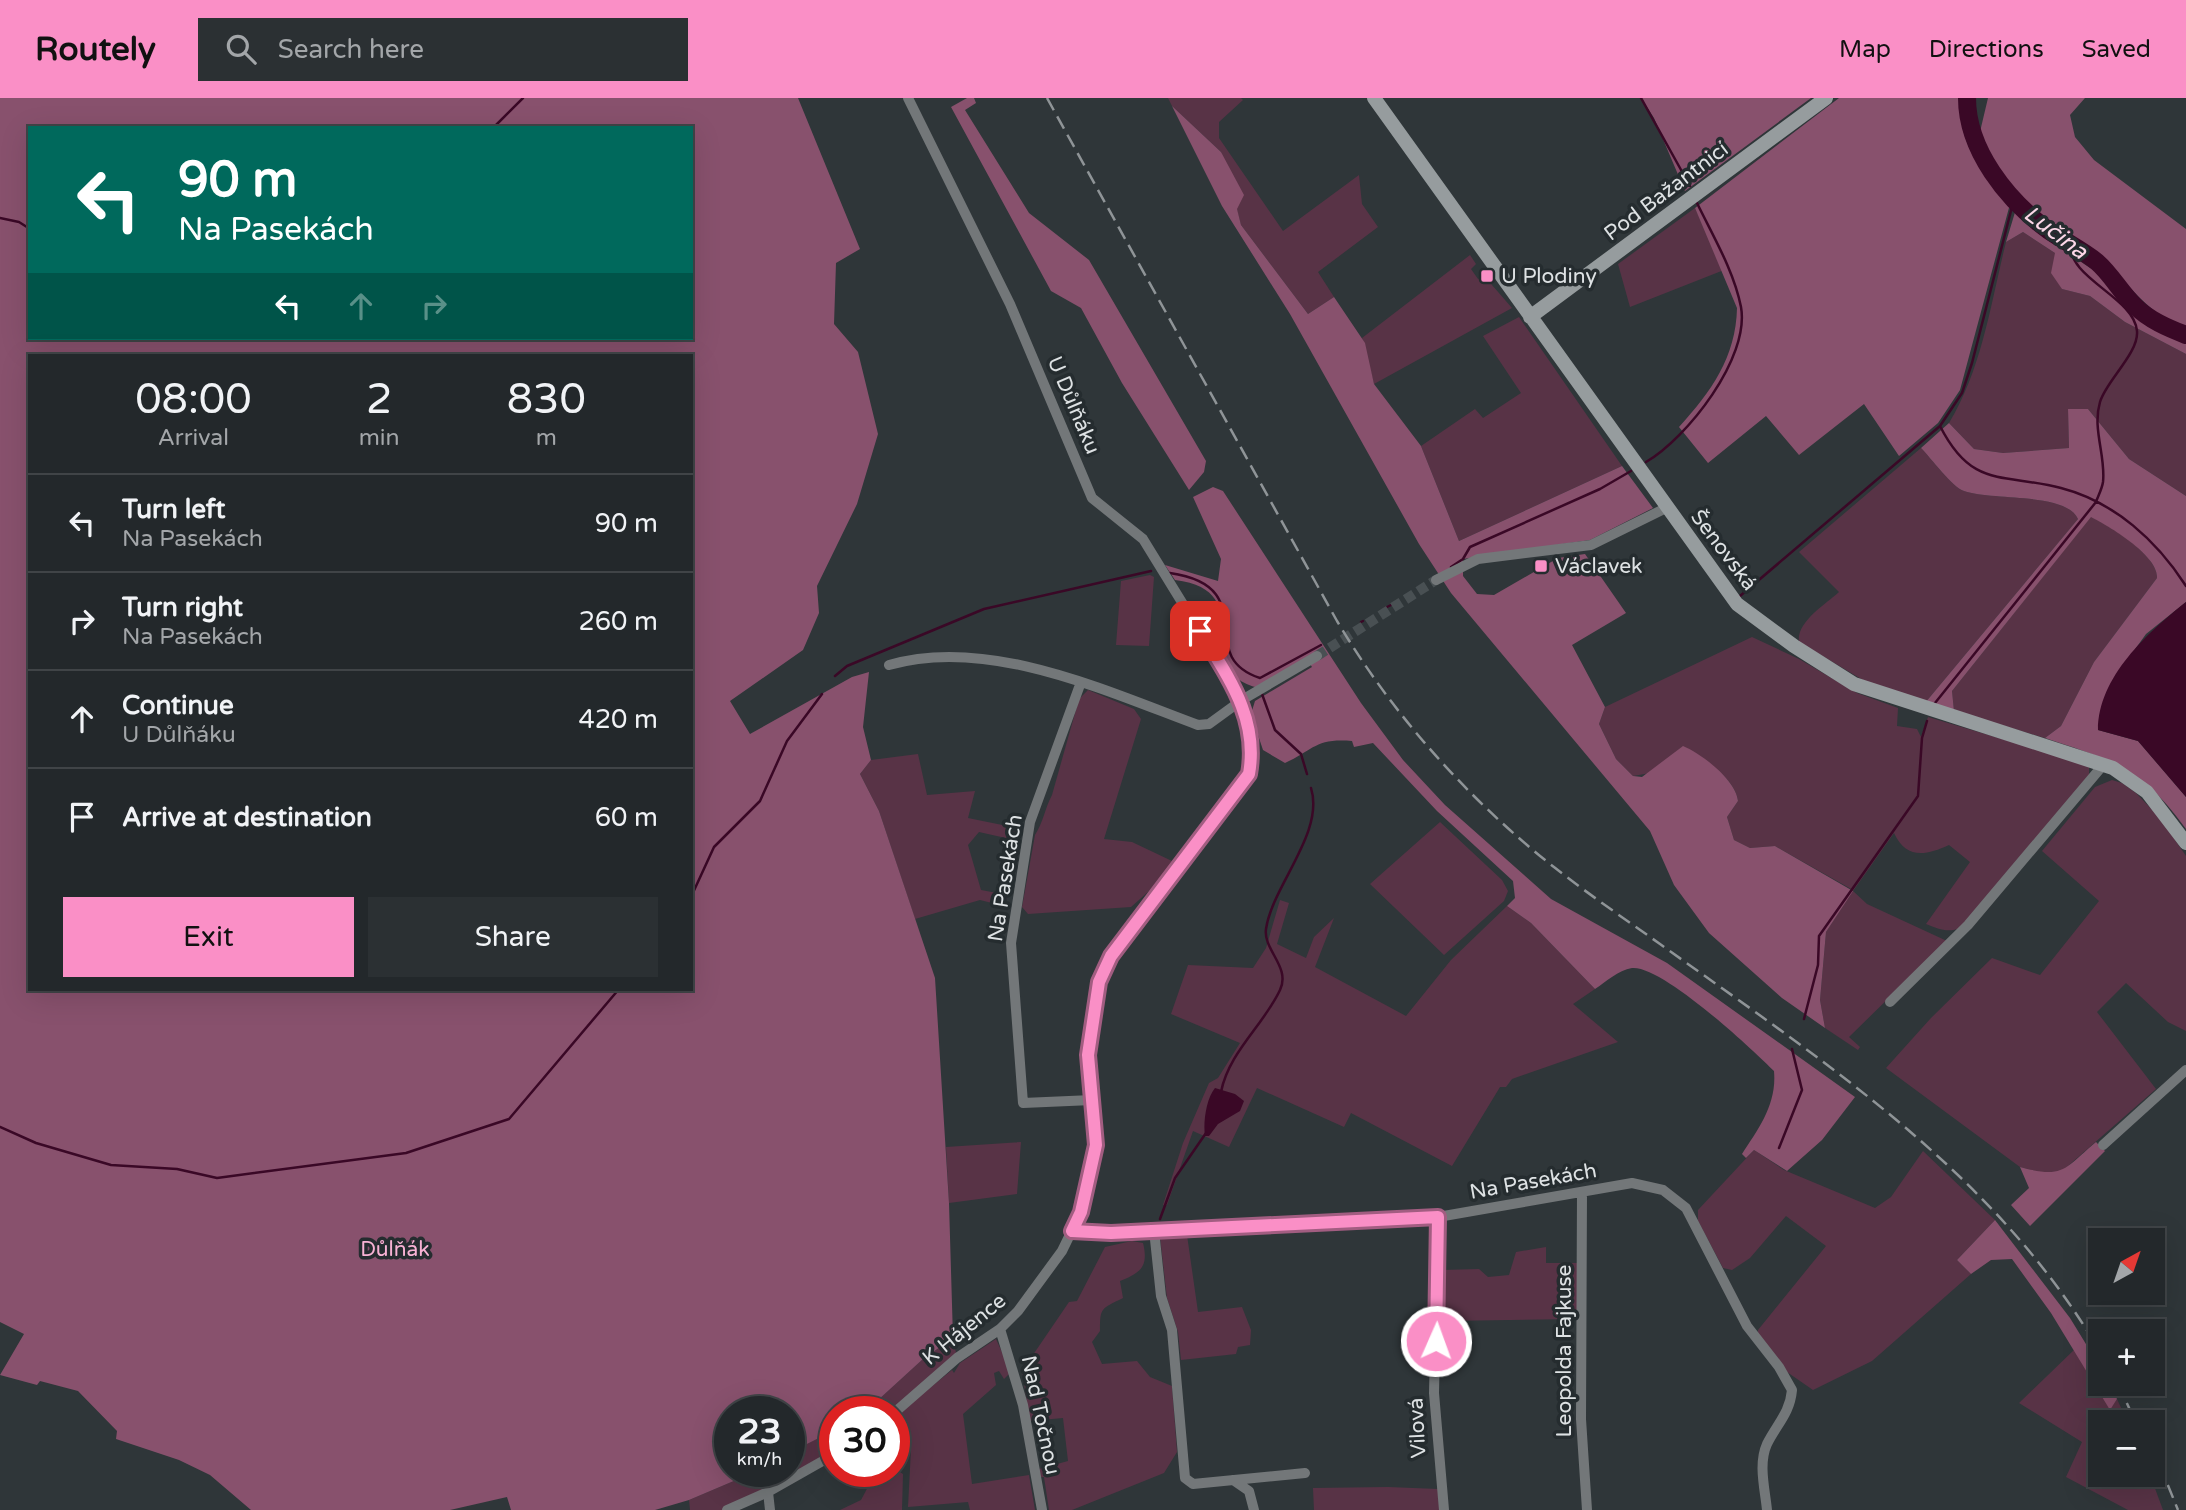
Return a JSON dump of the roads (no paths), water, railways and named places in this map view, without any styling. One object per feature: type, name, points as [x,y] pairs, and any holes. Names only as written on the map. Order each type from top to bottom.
[{"type":"street","name":"U Důlňáku","points":[[908,98],[1010,304],[1092,498],[1143,539],[1242,701]]},
{"type":"street","name":"Šenovská","points":[[1374,98],[1665,508],[1737,604],[1826,668],[1881,695],[2104,764],[2147,792],[2186,843]]},
{"type":"street","name":"Pod Bažantnicí","points":[[1530,317],[1826,98]]},
{"type":"street","points":[[1436,580],[1478,559],[1591,545],[1665,508]]},
{"type":"street","points":[[889,665],[909,659],[966,659],[1027,667],[1081,682],[1198,725],[1209,724],[1317,656]]},
{"type":"street","name":"Na Pasekách","points":[[1081,682],[1030,822],[1011,943],[1023,1103],[1092,1100]]},
{"type":"street","points":[[1072,1231],[1081,1212],[1096,1145],[1088,1055],[1099,982],[1111,956],[1249,774],[1253,750],[1242,701]]},
{"type":"street","points":[[1890,1002],[1968,925],[2104,764]]},
{"type":"street","points":[[2103,1145],[2186,1070]]},
{"type":"street","name":"Na Pasekách","points":[[1072,1231],[1154,1230],[1438,1217],[1632,1184],[1664,1189],[1681,1203],[1695,1224],[1746,1326],[1786,1377],[1792,1390],[1791,1404],[1767,1445],[1763,1459],[1767,1510]]},
{"type":"street","name":"Leopolda Fajkuse","points":[[1583,1192],[1581,1419],[1587,1510]]},
{"type":"street","name":"Vilová","points":[[1438,1217],[1434,1393],[1444,1510]]},
{"type":"street","points":[[1154,1230],[1161,1296],[1172,1329],[1183,1473],[1193,1484],[1306,1473]]},
{"type":"street","name":"K Hájence","points":[[910,1399],[957,1358],[1000,1329],[1034,1292],[1072,1231]]},
{"type":"street","name":"Nad Točnou","points":[[1000,1329],[1023,1405],[1042,1510]]},
{"type":"street","points":[[727,1510],[768,1492],[819,1463]]},
{"type":"street","points":[[1252,1497],[1259,1482],[1265,1477]]},
{"type":"street","points":[[1233,1480],[1244,1486],[1252,1497],[1254,1510]]},
{"type":"street","points":[[768,1492],[770,1510]]},
{"type":"waterway","points":[[495,126],[523,98]]},
{"type":"waterway","points":[[1641,98],[1690,186]]},
{"type":"waterway","name":"Lučina","points":[[1967,98],[1974,136],[1982,155],[2004,189],[2048,230],[2097,262],[2140,311],[2186,335]]},
{"type":"waterway","points":[[2004,187],[2014,199],[1972,363],[1962,393],[1940,426],[1964,460],[1977,469],[1990,475],[2081,494],[2117,513],[2148,539],[2175,569],[2186,586]]},
{"type":"waterway","points":[[1646,462],[1679,435],[1712,395],[1736,349],[1741,327],[1738,294],[1697,203]]},
{"type":"waterway","points":[[0,218],[19,222],[28,228]]},
{"type":"waterway","points":[[1935,703],[2096,502],[2102,487],[2098,422],[2100,402],[2128,358],[2137,331],[2125,308],[2079,267],[2071,244]]},
{"type":"waterway","points":[[1740,596],[1940,426]]},
{"type":"waterway","points":[[1451,567],[1463,559],[1470,547],[1600,489],[1631,471]]},
{"type":"waterway","points":[[835,676],[847,666],[984,609],[1151,571]]},
{"type":"waterway","points":[[1170,573],[1198,581],[1214,592],[1222,607],[1230,654],[1240,668],[1260,678],[1321,645]]},
{"type":"waterway","name":"U Důlňáku","points":[[1385,608],[1395,603]]},
{"type":"waterway","points":[[693,893],[714,847],[760,801],[787,741],[822,694]]},
{"type":"waterway","points":[[1262,694],[1275,730],[1301,754],[1307,774]]},
{"type":"waterway","points":[[1804,1019],[1818,965],[1819,936],[1918,796],[1922,738],[1927,721]]},
{"type":"waterway","points":[[1221,1092],[1231,1064],[1280,990],[1282,974],[1268,944],[1266,929],[1270,912],[1311,823],[1311,788]]},
{"type":"waterway","points":[[0,1127],[36,1143],[111,1165],[177,1169],[217,1178],[406,1153],[509,1119],[617,991]]},
{"type":"waterway","points":[[1779,1148],[1802,1090],[1792,1049]]},
{"type":"waterway","points":[[1160,1219],[1175,1178],[1206,1133]]},
{"type":"tunnel","points":[[1317,656],[1436,580]]},
{"type":"railway","points":[[1047,98],[1337,621],[1399,712],[1473,795],[1543,858],[1783,1032],[1902,1125],[1958,1176],[2011,1230],[2058,1288],[2088,1334]]},
{"type":"railway","points":[[2124,1396],[2130,1410]]},
{"type":"railway","points":[[2165,1478],[2178,1510]]},
{"type":"place","name":"U Plodiny","points":[[1487,276]]},
{"type":"place","name":"Václavek","points":[[1541,566]]},
{"type":"park label","name":"Důlňák","points":[[395,1249]]}]
